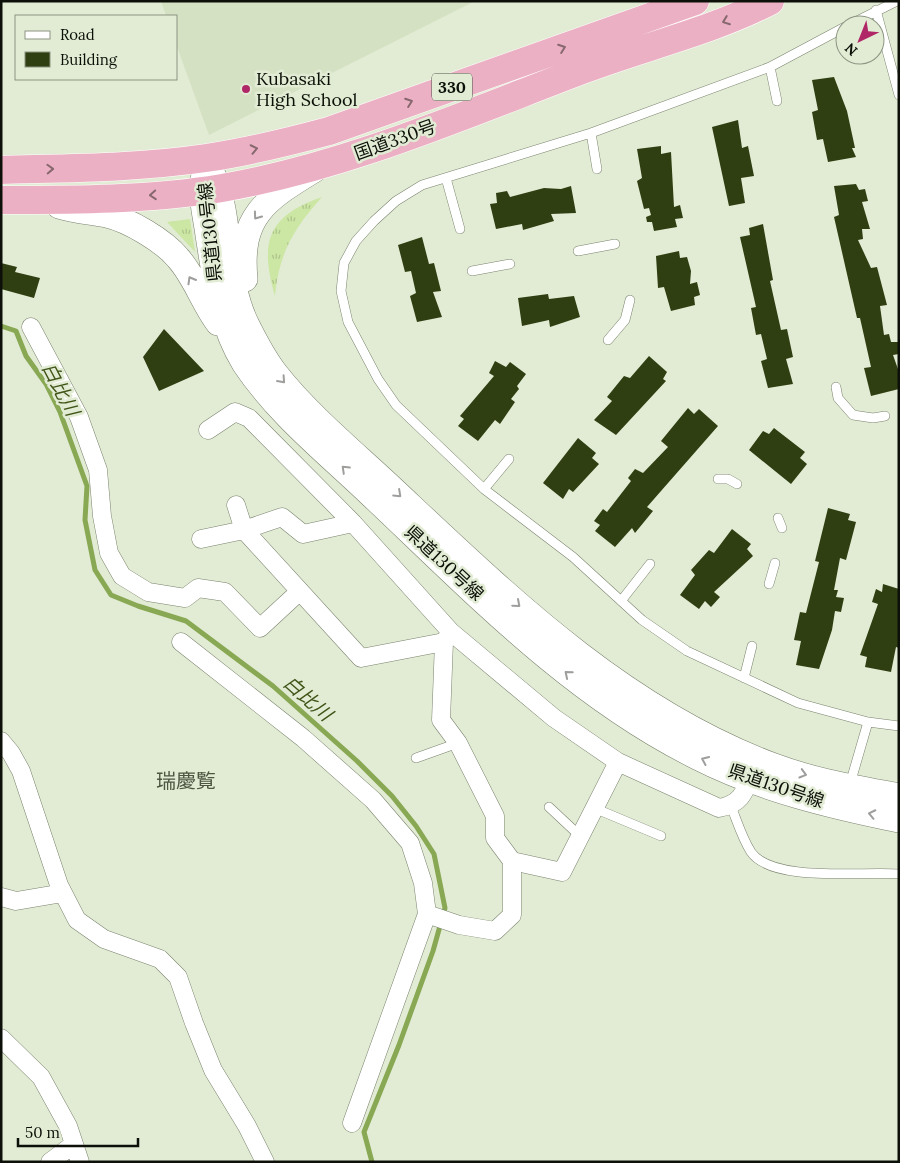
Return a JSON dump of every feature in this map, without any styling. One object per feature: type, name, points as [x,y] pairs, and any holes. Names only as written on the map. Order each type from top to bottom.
[{"type":"highway","name":"国道330号","points":[[1,170],[114,166],[206,158],[283,143],[329,131],[694,1]]},
{"type":"highway","name":"国道330号","points":[[1,200],[110,198],[211,189],[322,165],[378,147],[588,68],[719,23],[770,1]]},
{"type":"main road","name":"県道130号線","points":[[206,158],[232,284],[247,324],[264,356],[292,392],[495,585],[548,632],[600,672],[663,713],[708,737],[753,769]]},
{"type":"main road","points":[[264,356],[246,288],[242,253],[247,235],[252,221],[269,201],[322,165]]},
{"type":"main road","name":"県道130号線","points":[[211,189],[216,285],[229,334],[244,362],[283,412],[534,646],[588,691],[651,732],[699,758],[753,769],[776,767],[899,820]]},
{"type":"main road","points":[[42,200],[71,210],[108,215],[131,224],[156,240],[178,258],[210,313],[229,334]]},
{"type":"main road","name":"県道130号線","points":[[847,798],[899,796]]},
{"type":"street","points":[[31,327],[79,417],[98,470],[102,516],[109,554],[122,576],[148,592],[186,598],[198,588],[225,592],[260,628],[300,591]]},
{"type":"street","points":[[208,430],[235,412],[249,418],[353,523],[448,637],[554,718],[618,762],[719,808],[731,806],[742,796],[753,769]]},
{"type":"street","points":[[236,505],[244,530],[361,658],[448,637]]},
{"type":"street","points":[[201,539],[244,530],[282,517],[304,534],[353,523]]},
{"type":"street","points":[[429,915],[452,923],[495,931],[512,915],[512,861],[495,838],[496,816],[458,743],[441,720],[448,637]]},
{"type":"street","points":[[181,642],[303,738],[373,800],[410,844],[423,883],[429,915],[352,1123]]},
{"type":"street","points":[[1,741],[11,753],[21,771],[63,893],[77,920],[91,932],[104,939],[160,960],[178,977],[213,1070],[248,1126],[265,1162]]},
{"type":"street","points":[[512,861],[562,872],[618,762]]},
{"type":"street","points":[[1,897],[16,901],[63,893]]},
{"type":"street","points":[[1,1038],[41,1077],[68,1126],[80,1162]]},
{"type":"street","points":[[50,1162],[74,1144]]},
{"type":"lane","points":[[867,15],[897,1]]},
{"type":"lane","points":[[876,10],[899,95]]},
{"type":"lane","points":[[835,32],[770,67],[591,133],[422,185],[396,201],[374,220],[356,241],[344,263],[341,290],[348,322],[378,379],[396,404],[484,489],[574,557],[642,620],[686,651],[798,703],[868,722],[899,726]]},
{"type":"lane","points":[[770,67],[777,101]]},
{"type":"lane","points":[[591,133],[598,169]]},
{"type":"lane","points":[[446,178],[460,229]]},
{"type":"lane","points":[[578,251],[615,244]]},
{"type":"lane","points":[[472,271],[510,264]]},
{"type":"lane","points":[[608,340],[625,320],[630,300]]},
{"type":"lane","points":[[836,387],[838,398],[853,415],[873,418],[885,416]]},
{"type":"lane","points":[[484,489],[510,459]]},
{"type":"lane","points":[[718,479],[728,479],[737,484]]},
{"type":"lane","points":[[778,518],[782,528]]},
{"type":"lane","points":[[769,584],[775,563]]},
{"type":"lane","points":[[621,601],[650,564]]},
{"type":"lane","points":[[744,678],[752,646]]},
{"type":"lane","points":[[847,798],[868,722]]},
{"type":"lane","points":[[416,758],[458,743]]},
{"type":"lane","points":[[731,806],[752,853],[762,862],[781,870],[899,874]]},
{"type":"lane","points":[[549,807],[580,836]]},
{"type":"lane","points":[[594,808],[661,836]]},
{"type":"shaded area","name":"Kubasaki High School","points":[[161,1],[475,1],[209,135],[178,50],[178,15],[166,15]]},
{"type":"green space","points":[[322,197],[303,220],[289,242],[280,267],[275,296],[268,260],[272,233],[279,222],[290,213],[304,204]]},
{"type":"green space","points":[[190,219],[195,252],[167,222]]},
{"type":"building","points":[[834,77],[847,111],[855,148],[852,148],[856,157],[828,162],[823,139],[817,140],[812,112],[818,110],[812,80]]},
{"type":"building","points":[[738,120],[742,148],[748,146],[754,176],[741,178],[745,203],[729,206],[712,127]]},
{"type":"building","points":[[661,146],[661,154],[671,152],[674,207],[680,205],[683,218],[675,219],[677,227],[654,231],[652,222],[647,222],[646,217],[651,215],[649,208],[644,209],[637,181],[642,178],[637,149]]},
{"type":"building","points":[[856,184],[859,190],[865,189],[868,201],[862,202],[870,229],[862,229],[863,239],[858,240],[871,268],[877,267],[887,305],[880,306],[884,335],[889,334],[891,342],[899,342],[899,354],[893,355],[899,372],[899,389],[871,396],[864,368],[871,367],[860,318],[857,318],[834,217],[839,215],[834,186]]},
{"type":"building","points":[[571,186],[576,213],[551,214],[554,221],[523,230],[522,224],[496,229],[490,204],[497,203],[496,193],[507,191],[510,197],[544,188],[561,189]]},
{"type":"building","points":[[763,224],[773,280],[770,281],[781,330],[787,329],[793,357],[786,359],[793,384],[768,388],[761,361],[767,359],[761,334],[756,335],[751,308],[756,307],[740,237],[750,235],[749,228]]},
{"type":"building","points":[[422,237],[429,264],[434,263],[441,291],[433,292],[442,317],[417,322],[410,296],[416,293],[411,271],[405,272],[398,245]]},
{"type":"building","points":[[679,251],[680,258],[687,257],[691,271],[690,284],[697,282],[700,295],[694,297],[695,305],[671,311],[664,287],[658,288],[656,256]]},
{"type":"building","points":[[1,263],[17,267],[15,272],[40,278],[34,298],[1,289]]},
{"type":"building","points":[[548,294],[549,299],[574,296],[580,317],[550,327],[549,320],[522,326],[518,298]]},
{"type":"building","points":[[164,329],[204,371],[159,391],[143,357]]},
{"type":"building","points":[[649,356],[667,372],[663,379],[666,381],[616,435],[594,420],[612,401],[607,397],[624,376],[630,378]]},
{"type":"building","points":[[495,361],[506,367],[510,362],[526,374],[517,386],[519,389],[511,399],[515,402],[500,424],[495,420],[478,441],[458,426],[464,419],[460,416],[494,376],[489,373]]},
{"type":"building","points":[[688,408],[694,414],[699,409],[718,426],[647,507],[653,511],[635,533],[632,528],[615,547],[595,531],[600,525],[594,521],[603,509],[607,512],[631,481],[628,478],[635,469],[643,473],[668,447],[661,441]]},
{"type":"building","points":[[774,428],[805,452],[800,458],[807,464],[791,484],[749,450],[763,431],[769,434]]},
{"type":"building","points":[[578,438],[596,453],[592,458],[599,464],[573,492],[569,489],[563,499],[543,483]]},
{"type":"building","points":[[828,508],[850,514],[848,520],[856,522],[846,560],[840,558],[834,590],[838,590],[836,597],[844,598],[841,612],[835,611],[832,630],[819,669],[796,665],[801,641],[794,640],[800,612],[806,613],[819,562],[815,561]]},
{"type":"building","points":[[732,529],[751,544],[747,549],[753,556],[714,592],[720,597],[711,607],[705,601],[699,609],[680,595],[695,575],[691,570],[709,550],[714,553]]},
{"type":"building","points":[[883,584],[899,589],[899,648],[896,647],[891,672],[865,667],[867,657],[860,655],[878,604],[872,602],[876,589],[882,592]]},
{"type":"waterway","name":"白比川","points":[[1,326],[16,331],[26,356],[46,384],[60,412],[87,486],[85,520],[95,570],[111,595],[138,606],[186,621],[273,686],[357,761],[392,796],[416,826],[434,854],[445,908],[433,951],[399,1045],[364,1132],[372,1162]]},
{"type":"place","name":"Kubasaki High School","points":[[246,89]]},
{"type":"district","name":"瑞慶覧","points":[[186,781]]}]
